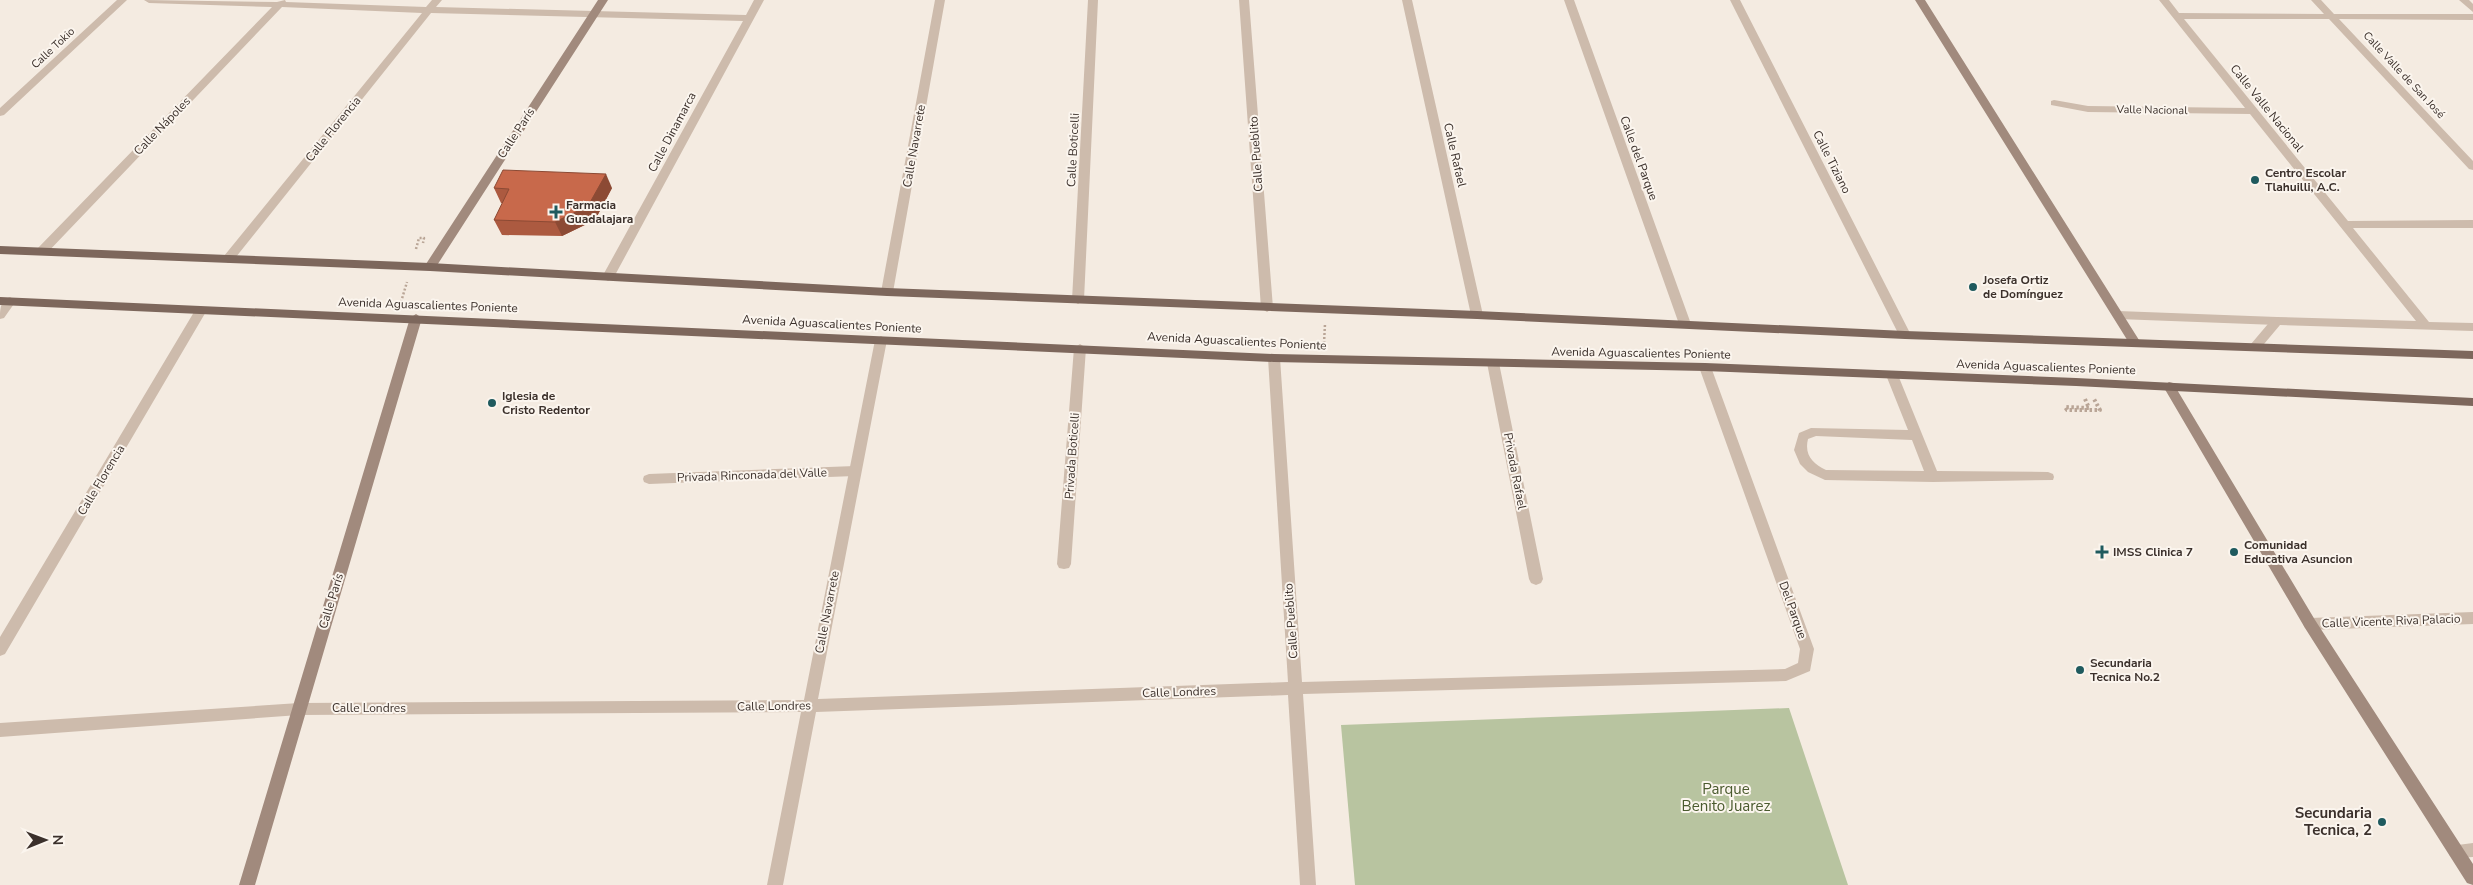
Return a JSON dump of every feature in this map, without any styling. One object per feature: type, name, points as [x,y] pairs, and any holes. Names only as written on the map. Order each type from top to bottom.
[{"type":"main road","points":[[0,250],[430,267],[887,292],[1477,315],[1905,335],[2473,354]]},
{"type":"main road","name":"Avenida Aguascalientes Poniente","points":[[5,301],[1274,358],[1705,367],[2169,386],[2473,402]]},
{"type":"street","name":"Calle Tokio","points":[[0,114],[122,0]]},
{"type":"street","points":[[150,0],[281,2],[428,10],[747,18]]},
{"type":"street","name":"Calle Florencia","points":[[228,259],[437,0]]},
{"type":"street","name":"Calle París","points":[[430,267],[603,0]]},
{"type":"street","name":"Calle Dinamarca","points":[[608,277],[747,18],[759,0]]},
{"type":"street","name":"Calle Navarrete","points":[[887,292],[940,0]]},
{"type":"street","name":"Calle Boticelli","points":[[1078,300],[1093,0]]},
{"type":"street","name":"Calle Pueblito","points":[[1244,0],[1267,308]]},
{"type":"street","name":"Calle Rafael","points":[[1407,0],[1477,315]]},
{"type":"street","name":"Calle del Parque","points":[[1569,0],[1685,324]]},
{"type":"street","name":"Calle Tiziano","points":[[1736,0],[1905,335]]},
{"type":"street","points":[[1920,0],[2135,343]]},
{"type":"street","name":"Calle Valle Nacional","points":[[2164,0],[2251,111],[2425,325]]},
{"type":"street","name":"Calle Valle de San José","points":[[2316,0],[2473,167]]},
{"type":"street","points":[[2464,0],[2473,9]]},
{"type":"street","name":"Calle Nápoles","points":[[41,252],[281,2]]},
{"type":"street","points":[[2177,16],[2473,18]]},
{"type":"street","name":"Valle Nacional","points":[[2054,104],[2088,109],[2251,111]]},
{"type":"street","points":[[2344,225],[2473,224]]},
{"type":"street","points":[[0,315],[5,301]]},
{"type":"street","name":"Calle Florencia","points":[[0,650],[201,310]]},
{"type":"street","points":[[2118,315],[2277,322],[2473,327]]},
{"type":"street","name":"Calle París","points":[[247,885],[416,318]]},
{"type":"street","points":[[2254,347],[2277,322]]},
{"type":"street","name":"Calle Navarrete","points":[[775,885],[808,706],[882,340]]},
{"type":"street","name":"Privada Boticelli","points":[[1064,564],[1080,348]]},
{"type":"street","name":"Calle Pueblito","points":[[1274,358],[1308,885]]},
{"type":"street","name":"Privada Rafael","points":[[1494,364],[1536,579]]},
{"type":"street","name":"Del Parque","points":[[1548,683],[1786,675],[1805,668],[1807,649],[1705,367]]},
{"type":"street","points":[[1892,375],[1933,477]]},
{"type":"street","points":[[2169,386],[2310,624],[2473,878]]},
{"type":"street","points":[[1915,435],[1815,432],[1803,436],[1800,445],[1803,460],[1812,470],[1825,475],[2048,477]]},
{"type":"street","name":"Privada Rinconada del Valle","points":[[649,479],[855,471]]},
{"type":"street","name":"Calle Vicente Riva Palacio","points":[[2310,624],[2473,618]]},
{"type":"street","name":"Calle Londres","points":[[0,730],[299,709],[808,706],[1295,688],[1548,683]]},
{"type":"street","points":[[2456,851],[2473,850]]},
{"type":"path","points":[[414,257],[419,238],[424,238],[422,246]]},
{"type":"path","points":[[1324,348],[1325,321]]},
{"type":"path","points":[[2089,408],[2065,407],[2067,410],[2100,410]]},
{"type":"green space","name":"Parque Benito Juarez","points":[[1789,708],[1848,885],[1355,885],[1341,725]]},
{"type":"building","name":"Farmacia Guadalajara","points":[[503,170],[606,174],[588,206],[555,222],[494,220],[509,189],[494,188]]},
{"type":"place","name":"Centro Escolar Tlahuilli, A.C.","points":[[2255,180]]},
{"type":"place","name":"Farmacia Guadalajara","points":[[556,212]]},
{"type":"place","name":"Josefa Ortiz de Domínguez","points":[[1973,287]]},
{"type":"place","name":"Iglesia de Cristo Redentor","points":[[492,403]]},
{"type":"place","name":"IMSS Clinica 7","points":[[2102,552]]},
{"type":"place","name":"Comunidad Educativa Asuncion","points":[[2234,552]]},
{"type":"place","name":"Secundaria Tecnica No.2","points":[[2080,670]]},
{"type":"place","name":"Secundaria Tecnica, 2","points":[[2382,822]]}]
